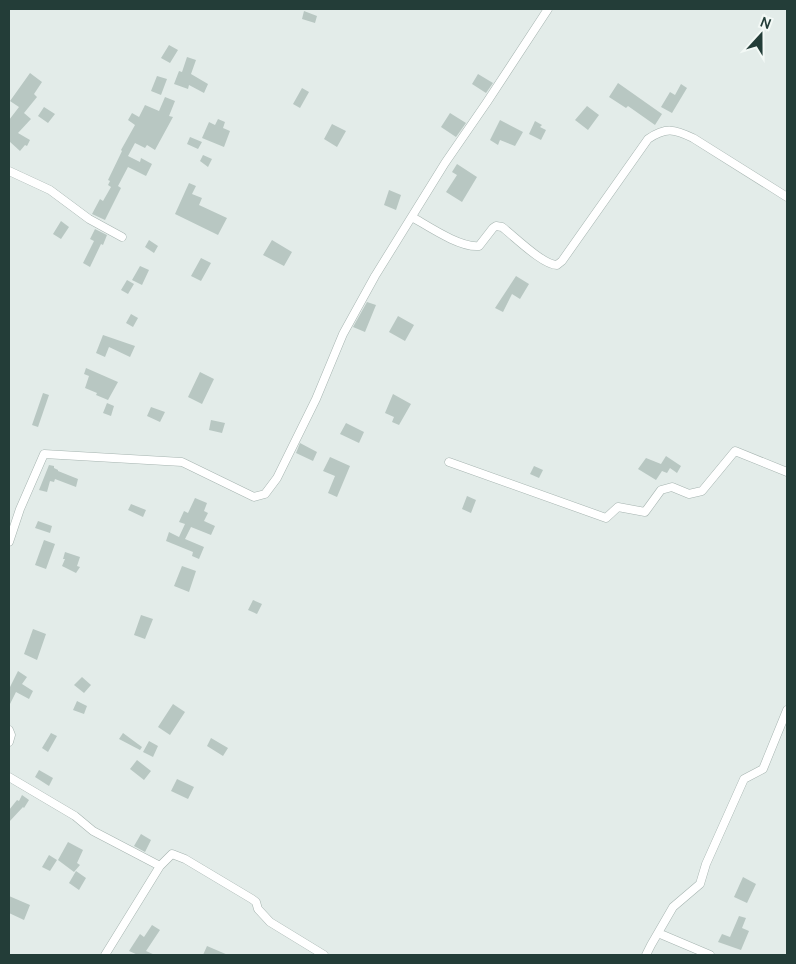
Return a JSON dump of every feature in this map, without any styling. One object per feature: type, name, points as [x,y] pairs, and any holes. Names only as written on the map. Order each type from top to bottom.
[{"type":"street","points":[[9,542],[20,509],[44,454],[182,462],[254,497],[265,494],[277,478],[307,417],[343,334],[375,276],[445,163],[488,102],[548,9]]},
{"type":"street","points":[[412,217],[474,247],[479,246],[493,228],[496,226],[502,227],[543,260],[552,266],[557,266],[648,139],[658,132],[667,130],[677,131],[693,138],[787,197]]},
{"type":"street","points":[[9,171],[50,190],[88,219],[122,237]]},
{"type":"street","points":[[449,462],[606,518],[618,507],[645,512],[662,490],[672,487],[689,494],[702,491],[735,451],[787,472]]},
{"type":"street","points":[[646,955],[673,907],[700,884],[706,864],[744,779],[763,769],[787,710]]},
{"type":"street","points":[[9,730],[11,735],[9,742]]},
{"type":"street","points":[[9,777],[75,816],[92,830],[160,866]]},
{"type":"street","points":[[106,955],[160,866],[172,854],[178,855],[252,899],[256,902],[258,910],[270,922],[324,955]]},
{"type":"street","points":[[658,933],[710,955]]},
{"type":"building","points":[[304,11],[317,16],[315,23],[302,19]]},
{"type":"building","points":[[169,45],[178,50],[170,63],[161,58]]},
{"type":"building","points":[[187,57],[196,60],[191,74],[208,84],[204,93],[189,85],[188,89],[174,84],[179,71],[182,72]]},
{"type":"building","points":[[30,73],[42,82],[34,94],[37,97],[24,113],[31,119],[18,133],[30,140],[27,146],[25,145],[20,151],[9,141],[9,120],[19,107],[10,101]]},
{"type":"building","points":[[478,74],[493,83],[486,93],[472,84]]},
{"type":"building","points":[[157,76],[167,79],[161,95],[151,91]]},
{"type":"building","points":[[618,83],[662,114],[655,125],[628,106],[626,108],[609,97]]},
{"type":"building","points":[[681,84],[687,88],[672,113],[661,107],[670,92],[675,95]]},
{"type":"building","points":[[302,88],[309,92],[300,108],[293,104]]},
{"type":"building","points":[[165,97],[175,101],[169,116],[173,117],[155,150],[147,145],[145,148],[135,143],[128,156],[140,162],[141,158],[152,164],[146,176],[128,167],[118,186],[121,188],[105,220],[92,214],[100,199],[103,201],[111,187],[108,185],[110,181],[108,180],[121,150],[135,125],[128,120],[132,113],[139,117],[145,105],[159,111]]},
{"type":"building","points":[[587,106],[599,115],[588,130],[575,120]]},
{"type":"building","points":[[44,107],[55,114],[48,123],[38,116]]},
{"type":"building","points":[[450,113],[466,123],[456,137],[441,127]]},
{"type":"building","points":[[218,119],[225,122],[223,128],[230,131],[224,147],[202,138],[209,122],[215,125]]},
{"type":"building","points":[[500,120],[523,132],[515,146],[500,140],[498,145],[490,140]]},
{"type":"building","points":[[535,121],[546,130],[541,140],[529,134]]},
{"type":"building","points":[[332,124],[346,131],[337,147],[324,139]]},
{"type":"building","points":[[190,137],[202,142],[198,149],[187,144]]},
{"type":"building","points":[[203,155],[212,159],[208,167],[200,161]]},
{"type":"building","points":[[457,164],[477,177],[462,202],[446,192],[457,175],[452,172]]},
{"type":"building","points":[[189,183],[196,186],[192,194],[202,198],[199,205],[227,218],[218,235],[175,214]]},
{"type":"building","points":[[389,190],[401,195],[396,210],[384,205]]},
{"type":"building","points":[[61,221],[69,227],[61,239],[53,234]]},
{"type":"building","points":[[95,229],[107,235],[90,267],[83,263],[94,241],[90,239]]},
{"type":"building","points":[[149,240],[158,246],[154,253],[145,247]]},
{"type":"building","points":[[272,240],[292,252],[284,266],[263,255]]},
{"type":"building","points":[[201,258],[211,263],[201,281],[191,276]]},
{"type":"building","points":[[140,266],[149,270],[142,285],[132,280]]},
{"type":"building","points":[[516,276],[529,284],[520,299],[512,294],[503,312],[495,308]]},
{"type":"building","points":[[127,280],[134,284],[128,294],[121,290]]},
{"type":"building","points":[[367,302],[376,305],[365,332],[353,327]]},
{"type":"building","points":[[131,314],[138,318],[133,327],[126,323]]},
{"type":"building","points":[[398,316],[414,325],[405,341],[389,332]]},
{"type":"building","points":[[103,335],[135,346],[130,357],[109,347],[105,357],[96,353]]},
{"type":"building","points":[[86,368],[118,382],[108,400],[85,388],[89,376],[84,374]]},
{"type":"building","points":[[200,372],[214,379],[202,404],[188,397]]},
{"type":"building","points":[[43,393],[49,395],[38,427],[32,425]]},
{"type":"building","points":[[393,394],[411,404],[399,425],[392,422],[394,417],[385,413]]},
{"type":"building","points":[[107,403],[114,406],[111,416],[103,413]]},
{"type":"building","points":[[151,407],[165,412],[160,422],[147,416]]},
{"type":"building","points":[[211,420],[225,423],[222,433],[209,430]]},
{"type":"building","points":[[346,423],[364,432],[359,443],[340,434]]},
{"type":"building","points":[[300,443],[317,452],[313,461],[296,453]]},
{"type":"building","points":[[666,456],[681,466],[677,473],[670,468],[667,473],[662,471],[656,480],[638,469],[646,458],[661,464]]},
{"type":"building","points":[[330,457],[350,466],[337,497],[328,493],[335,476],[323,471]]},
{"type":"building","points":[[49,465],[78,479],[76,487],[55,479],[54,482],[50,481],[47,492],[39,490]]},
{"type":"building","points":[[534,466],[543,470],[539,478],[530,474]]},
{"type":"building","points":[[467,496],[476,500],[471,513],[462,509]]},
{"type":"building","points":[[195,498],[207,503],[204,511],[208,513],[204,521],[215,526],[211,535],[191,527],[185,539],[204,547],[199,559],[192,556],[193,552],[166,541],[169,532],[179,537],[185,524],[179,522],[184,511],[188,513]]},
{"type":"building","points":[[131,504],[146,510],[143,517],[128,510]]},
{"type":"building","points":[[38,521],[52,526],[50,533],[35,528]]},
{"type":"building","points":[[44,540],[55,544],[46,569],[35,565]]},
{"type":"building","points":[[65,552],[80,557],[77,566],[80,567],[76,573],[62,566]]},
{"type":"building","points":[[182,566],[196,571],[189,592],[174,586]]},
{"type":"building","points":[[253,600],[262,604],[257,614],[248,610]]},
{"type":"building","points":[[141,615],[153,619],[145,639],[134,635]]},
{"type":"building","points":[[33,629],[46,634],[37,660],[24,654]]},
{"type":"building","points":[[18,671],[27,677],[22,684],[33,691],[29,699],[16,692],[9,706],[9,689]]},
{"type":"building","points":[[82,677],[91,685],[84,693],[74,685]]},
{"type":"building","points":[[77,701],[87,706],[84,714],[73,710]]},
{"type":"building","points":[[173,704],[185,712],[170,735],[158,727]]},
{"type":"building","points":[[51,733],[57,736],[48,752],[42,748]]},
{"type":"building","points":[[123,733],[142,747],[140,750],[119,739]]},
{"type":"building","points":[[211,738],[228,748],[223,756],[207,746]]},
{"type":"building","points":[[149,741],[158,746],[153,757],[143,752]]},
{"type":"building","points":[[137,760],[151,771],[144,780],[130,769]]},
{"type":"building","points":[[39,770],[53,778],[49,786],[35,777]]},
{"type":"building","points":[[177,779],[194,787],[188,799],[171,791]]},
{"type":"building","points":[[22,795],[29,800],[24,808],[9,822],[9,810],[17,800],[19,801]]},
{"type":"building","points":[[141,834],[151,840],[145,852],[134,846]]},
{"type":"building","points":[[68,842],[83,850],[77,863],[80,865],[74,872],[58,860]]},
{"type":"building","points":[[49,855],[57,860],[50,871],[42,867]]},
{"type":"building","points":[[76,871],[86,878],[79,890],[69,883]]},
{"type":"building","points":[[743,877],[756,884],[747,903],[734,897]]},
{"type":"building","points":[[9,896],[30,905],[24,920],[9,913]]},
{"type":"building","points":[[739,916],[746,918],[742,928],[749,931],[741,950],[718,942],[722,934],[730,937]]},
{"type":"building","points":[[152,925],[160,930],[146,951],[155,955],[138,955],[129,951],[140,934],[144,937]]},
{"type":"building","points":[[207,946],[228,955],[203,955]]}]
